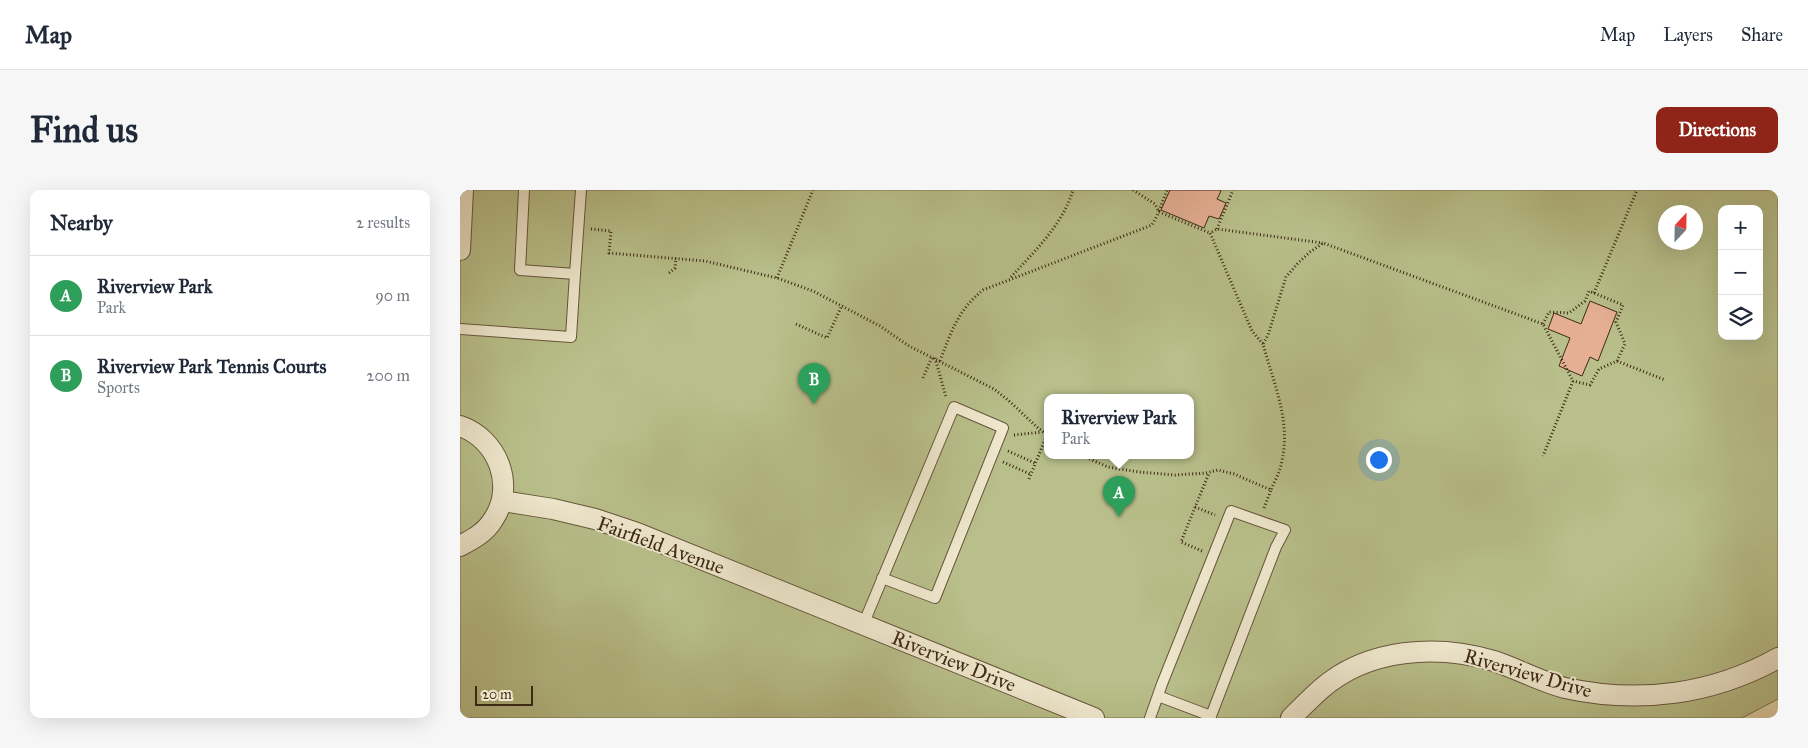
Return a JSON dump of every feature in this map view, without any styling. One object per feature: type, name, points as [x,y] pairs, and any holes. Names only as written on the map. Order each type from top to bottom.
[{"type":"street","points":[[460,250],[463,190]]},
{"type":"street","points":[[460,426],[469,429],[486,442],[498,459],[503,480],[502,501],[493,520],[479,536],[460,546]]},
{"type":"street","name":"Fairfield Avenue","points":[[502,501],[553,508],[595,519],[637,533],[815,605]]},
{"type":"street","name":"Riverview Drive","points":[[815,605],[1094,718]]},
{"type":"street","name":"Riverview Drive","points":[[1291,718],[1322,688],[1340,676],[1366,663],[1400,653],[1422,651],[1473,655],[1563,687],[1593,693],[1630,696],[1653,696],[1710,687],[1735,679],[1778,658]]},
{"type":"lane","points":[[524,190],[520,270],[575,274]]},
{"type":"lane","points":[[460,329],[571,337],[581,190]]},
{"type":"lane","points":[[863,625],[882,578],[954,407],[1003,428],[935,598],[882,578]]},
{"type":"lane","points":[[1150,718],[1158,696],[1231,511],[1285,530],[1276,547],[1211,716],[1158,696]]},
{"type":"path","points":[[777,278],[813,190]]},
{"type":"path","points":[[1008,279],[1056,225],[1065,210],[1073,190]]},
{"type":"path","points":[[1133,190],[1155,204],[1159,212],[1210,233],[1218,230],[1324,243],[1543,324],[1573,381],[1590,385],[1599,369],[1617,361],[1625,344],[1616,322],[1622,305],[1589,291],[1585,301],[1569,313],[1549,312],[1543,324]]},
{"type":"path","points":[[940,361],[954,324],[964,307],[983,290],[1152,225],[1167,190]]},
{"type":"path","points":[[1218,230],[1233,190]]},
{"type":"path","points":[[1594,293],[1637,190]]},
{"type":"path","points":[[578,228],[611,231],[608,253],[705,261],[732,266],[777,278],[813,292],[842,305],[880,326],[910,346],[994,389],[1042,432]]},
{"type":"path","points":[[1090,459],[1108,467],[1139,472],[1175,475],[1218,470],[1234,474],[1271,490],[1281,466],[1285,444],[1282,408],[1262,344],[1252,331],[1210,233]]},
{"type":"path","points":[[1262,344],[1268,335],[1286,277],[1310,252],[1324,243]]},
{"type":"path","points":[[669,273],[675,268],[676,258]]},
{"type":"path","points":[[796,324],[827,338],[842,305]]},
{"type":"path","points":[[923,378],[933,357]]},
{"type":"path","points":[[933,357],[952,411]]},
{"type":"path","points":[[1617,361],[1665,380]]},
{"type":"path","points":[[1543,456],[1573,381]]},
{"type":"path","points":[[1001,433],[1014,435],[1042,432]]},
{"type":"path","points":[[992,457],[1029,477],[1044,442]]},
{"type":"path","points":[[996,446],[1035,462]]},
{"type":"path","points":[[1209,472],[1181,542],[1213,556]]},
{"type":"path","points":[[1195,507],[1228,520]]},
{"type":"green space","points":[[460,190],[1778,190],[1778,699],[1742,718],[460,718]]},
{"type":"building","points":[[1170,190],[1219,190],[1221,191],[1217,199],[1226,203],[1219,219],[1209,216],[1204,228],[1161,210]]},
{"type":"building","points":[[1590,301],[1617,312],[1598,361],[1590,357],[1582,376],[1559,366],[1570,338],[1548,329],[1554,313],[1581,324]]},
{"type":"place","name":"Riverview Park Tennis Courts","points":[[814,404]]},
{"type":"place","name":"Riverview Park","points":[[1119,517]]}]
